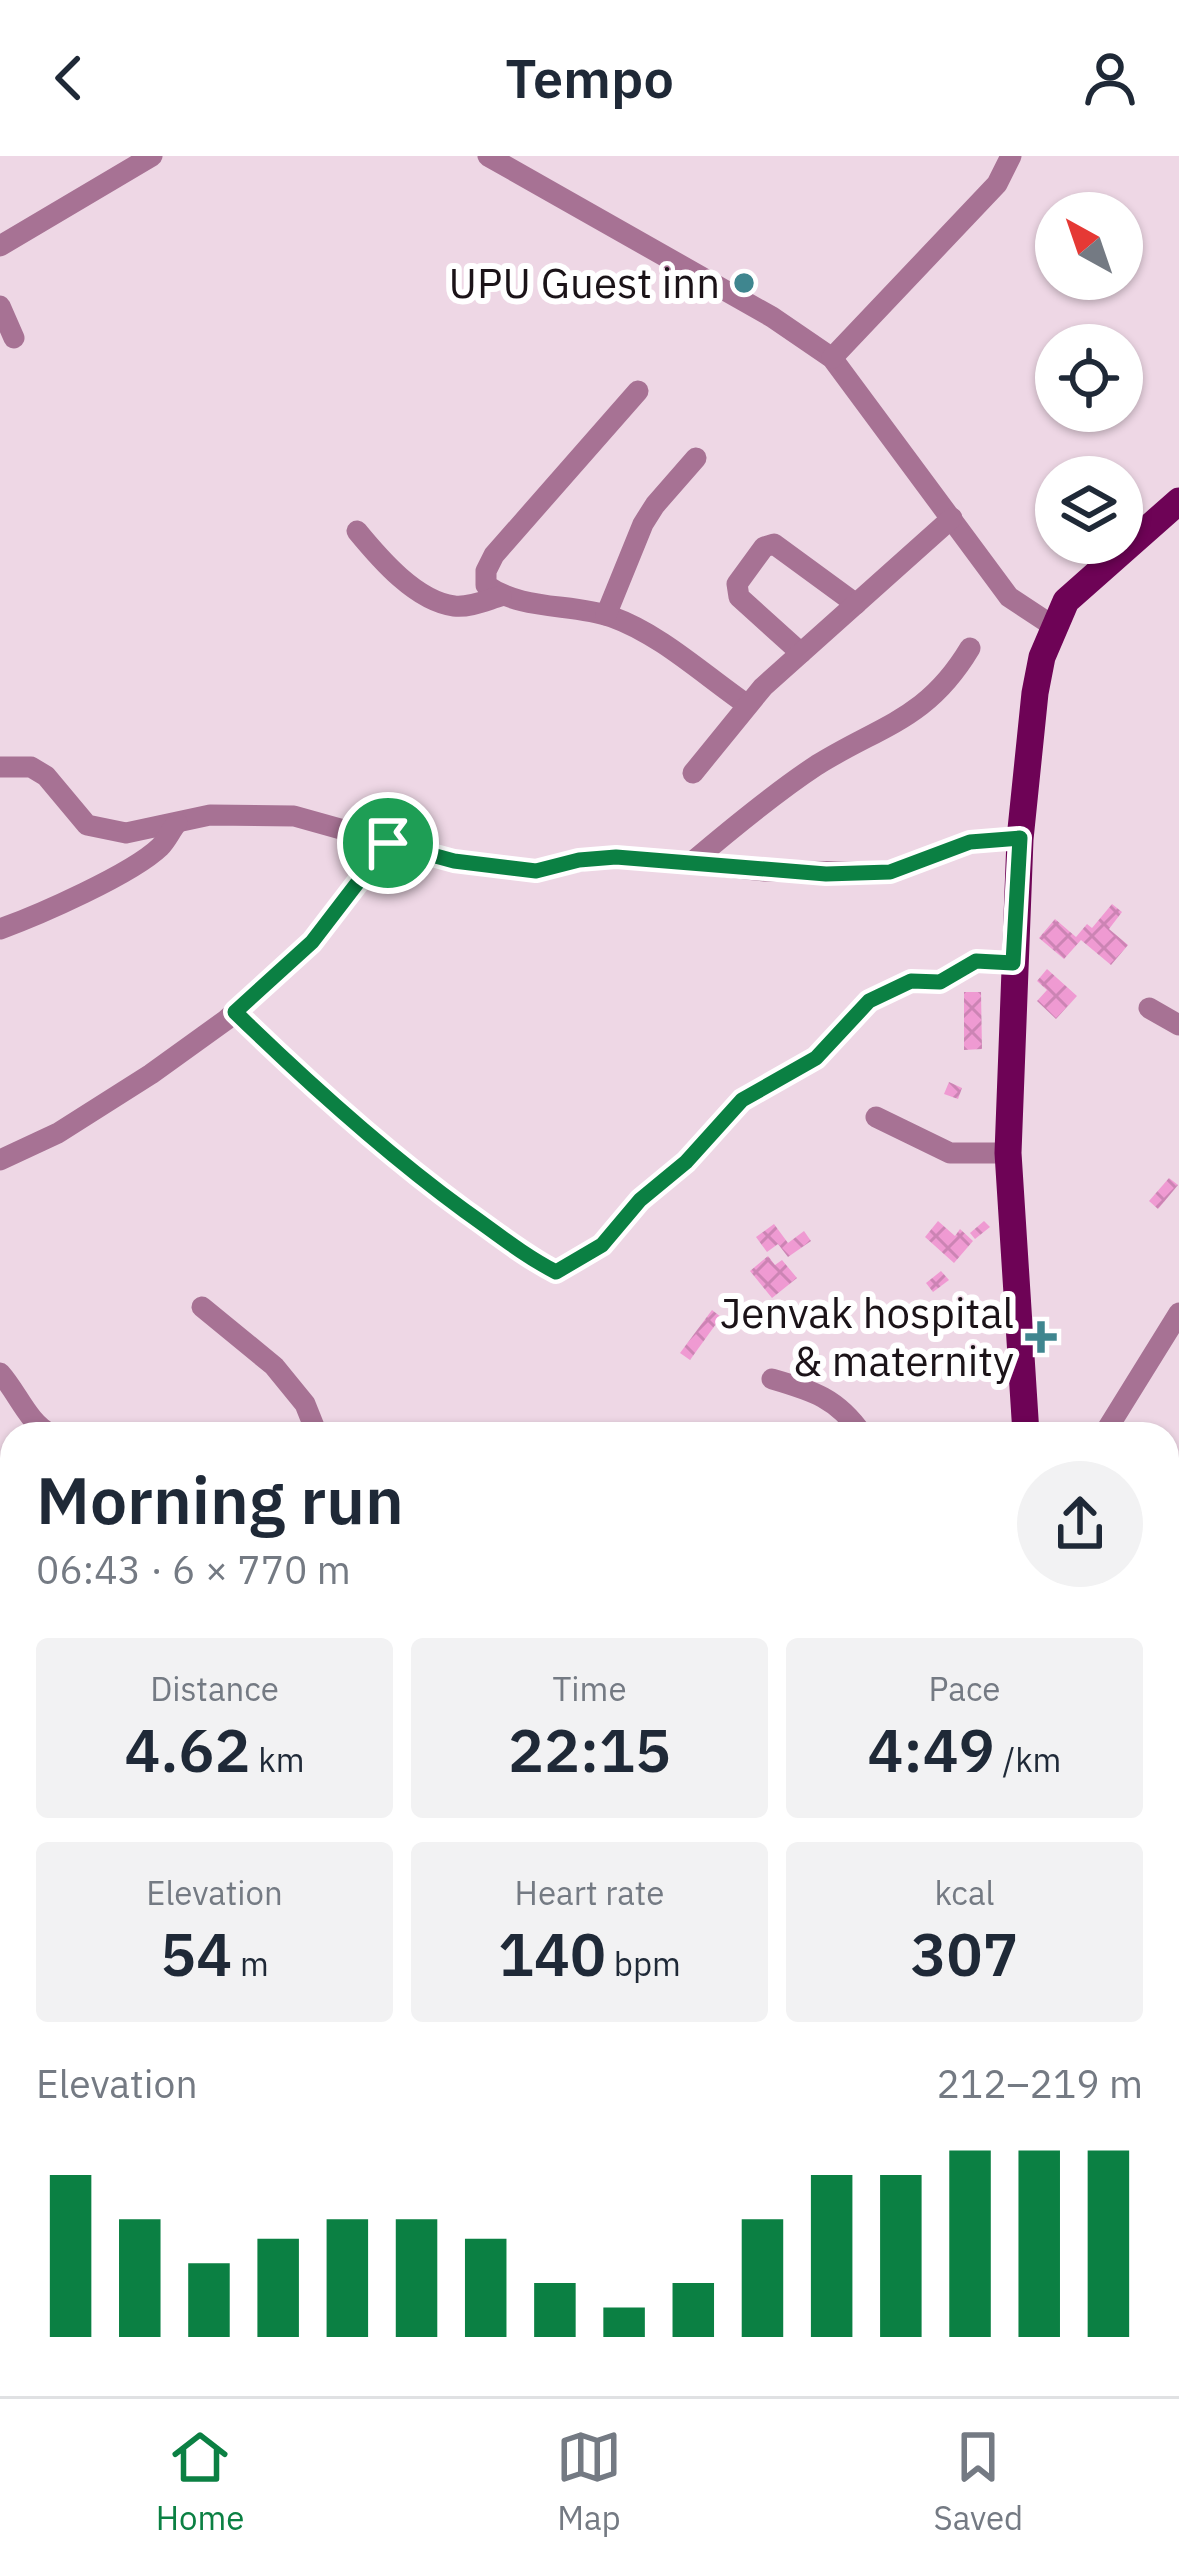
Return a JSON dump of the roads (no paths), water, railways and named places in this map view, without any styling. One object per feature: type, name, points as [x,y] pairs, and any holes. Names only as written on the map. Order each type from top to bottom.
[{"type":"main road","points":[[1024,1422],[1008,1153],[1020,838],[1035,693],[1053,626],[1075,592],[1179,501]]},
{"type":"street","points":[[0,246],[152,156]]},
{"type":"street","points":[[488,156],[772,317],[832,358],[1009,597],[1053,626]]},
{"type":"street","points":[[832,358],[997,184],[1011,156]]},
{"type":"street","points":[[0,306],[14,338]]},
{"type":"street","points":[[638,392],[494,555],[486,571],[486,585],[501,596],[606,615],[632,625],[746,704]]},
{"type":"street","points":[[606,615],[643,524],[696,458]]},
{"type":"street","points":[[693,773],[746,704],[952,518]]},
{"type":"street","points":[[357,531],[401,579],[445,604],[459,608],[501,596]]},
{"type":"street","points":[[801,652],[739,597],[737,584],[764,547],[774,544],[856,604]]},
{"type":"street","points":[[691,862],[818,765],[892,727],[925,703],[958,668],[970,647]]},
{"type":"street","points":[[0,767],[31,767],[46,776],[87,825],[126,833],[209,815],[294,816],[454,861],[536,871],[616,857],[765,871],[890,872],[970,842],[1020,838]]},
{"type":"street","points":[[0,929],[122,871],[160,847],[176,823]]},
{"type":"street","points":[[0,1160],[77,1121],[152,1074],[235,1012],[312,942],[388,843]]},
{"type":"street","points":[[235,1012],[330,1102],[421,1178],[532,1260],[556,1272],[602,1245],[640,1200],[686,1162],[742,1100],[816,1058],[869,1001],[911,981],[940,982],[976,961],[1013,963]]},
{"type":"street","points":[[1149,1008],[1179,1025]]},
{"type":"street","points":[[876,1117],[950,1153],[1008,1153]]},
{"type":"street","points":[[202,1307],[274,1366],[305,1404],[312,1422]]},
{"type":"street","points":[[1112,1422],[1179,1313]]},
{"type":"street","points":[[0,1373],[34,1422]]},
{"type":"street","points":[[772,1379],[803,1388],[845,1410],[854,1422]]},
{"type":"place","name":"UPU Guest inn","points":[[744,283]]},
{"type":"place","name":"Jenvak hospital & maternity","points":[[1041,1337]]}]
